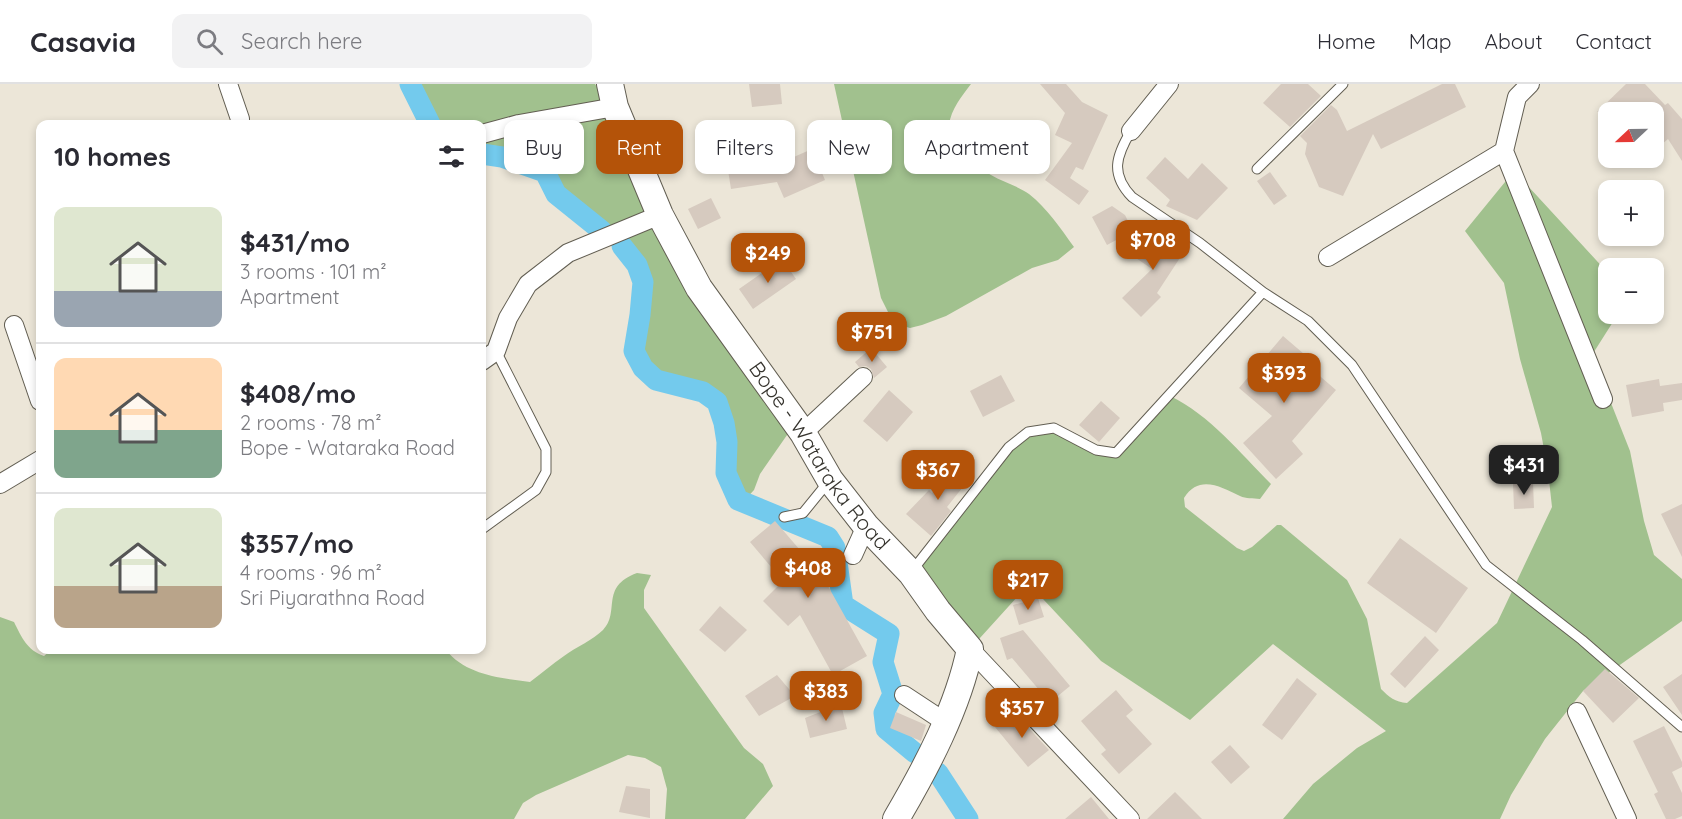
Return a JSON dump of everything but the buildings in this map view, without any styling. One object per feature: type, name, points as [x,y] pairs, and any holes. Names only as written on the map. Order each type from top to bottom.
[{"type":"street","points":[[228,84],[240,120]]},
{"type":"street","points":[[1131,131],[1169,84]]},
{"type":"street","points":[[1530,84],[1517,97],[1504,152],[1603,399]]},
{"type":"street","points":[[486,133],[612,95]]},
{"type":"street","name":"Bope - Wataraka Road","points":[[612,95],[660,215],[699,288],[804,434],[830,480],[866,526],[911,573],[938,611],[970,649]]},
{"type":"street","points":[[1328,257],[1504,152]]},
{"type":"street","points":[[489,356],[528,284],[568,253],[660,215]]},
{"type":"street","points":[[14,325],[36,389]]},
{"type":"street","points":[[804,434],[863,377]]},
{"type":"street","points":[[0,484],[36,462]]},
{"type":"street","points":[[853,555],[866,526]]},
{"type":"street","points":[[896,819],[920,777],[945,722],[964,675],[970,649]]},
{"type":"street","points":[[970,649],[1130,819]]},
{"type":"street","points":[[904,695],[945,722]]},
{"type":"street","points":[[1577,712],[1627,819]]},
{"type":"lane","points":[[1257,169],[1343,84]]},
{"type":"lane","points":[[1131,131],[1117,161],[1118,174],[1123,187],[1132,197],[1200,243],[1263,292],[1308,321],[1352,365],[1486,565],[1582,640],[1682,727]]},
{"type":"lane","points":[[911,573],[1009,447],[1028,432],[1053,428],[1096,450],[1116,453],[1263,292]]},
{"type":"lane","points":[[486,526],[536,490],[546,472],[546,449],[489,356]]},
{"type":"lane","points":[[784,517],[803,513],[830,480]]},
{"type":"green space","points":[[410,84],[595,84],[611,108],[616,120],[596,120],[596,174],[637,174],[649,204],[794,425],[760,474],[754,490],[742,503],[733,494],[728,483],[724,429],[717,404],[704,393],[662,381],[653,376],[643,368],[635,355],[634,344],[643,296],[642,279],[637,264],[632,257],[618,247],[581,224],[566,206],[546,174],[584,174],[584,120],[504,120],[504,158],[486,155],[486,120],[427,120]]},
{"type":"green space","points":[[834,84],[971,84],[957,103],[950,120],[904,120],[904,174],[991,174],[1025,191],[1036,200],[1074,247],[1058,260],[1032,268],[946,316],[910,328],[900,325],[889,314],[881,298],[854,174],[892,174],[892,120],[842,120]]},
{"type":"green space","points":[[1514,171],[1598,262],[1598,324],[1612,324],[1592,355],[1630,451],[1644,521],[1654,555],[1682,579],[1682,621],[1583,691],[1545,739],[1511,795],[1500,819],[1283,819],[1313,784],[1357,748],[1386,731],[1273,644],[1190,720],[1101,661],[1029,584],[970,649],[911,573],[1009,447],[1028,432],[1054,428],[1096,450],[1116,453],[1170,396],[1185,404],[1211,424],[1271,484],[1260,499],[1245,498],[1218,486],[1203,484],[1196,486],[1184,498],[1185,507],[1244,551],[1252,547],[1277,525],[1281,525],[1347,580],[1367,619],[1381,689],[1392,699],[1407,703],[1497,623],[1552,507],[1541,433],[1520,359],[1504,283],[1465,231]]},
{"type":"green space","points":[[637,573],[651,575],[644,590],[644,608],[744,748],[763,764],[773,786],[745,819],[665,819],[667,789],[661,767],[645,758],[628,755],[536,795],[523,803],[514,819],[0,819],[0,617],[14,622],[29,647],[36,654],[44,656],[46,654],[450,654],[463,665],[484,674],[530,682],[603,630],[611,615],[614,592],[625,579]]},
{"type":"waterway","points":[[410,84],[428,120]]},
{"type":"waterway","points":[[486,155],[502,157],[545,172],[556,194],[602,231]]},
{"type":"waterway","points":[[622,246],[637,265],[643,282],[634,351],[643,368],[656,380],[703,392],[717,402],[727,442],[726,473],[738,500],[828,537],[835,548],[843,605],[889,634],[883,662],[893,694],[884,713],[886,729],[915,753]]},
{"type":"waterway","points":[[938,773],[968,819]]}]
